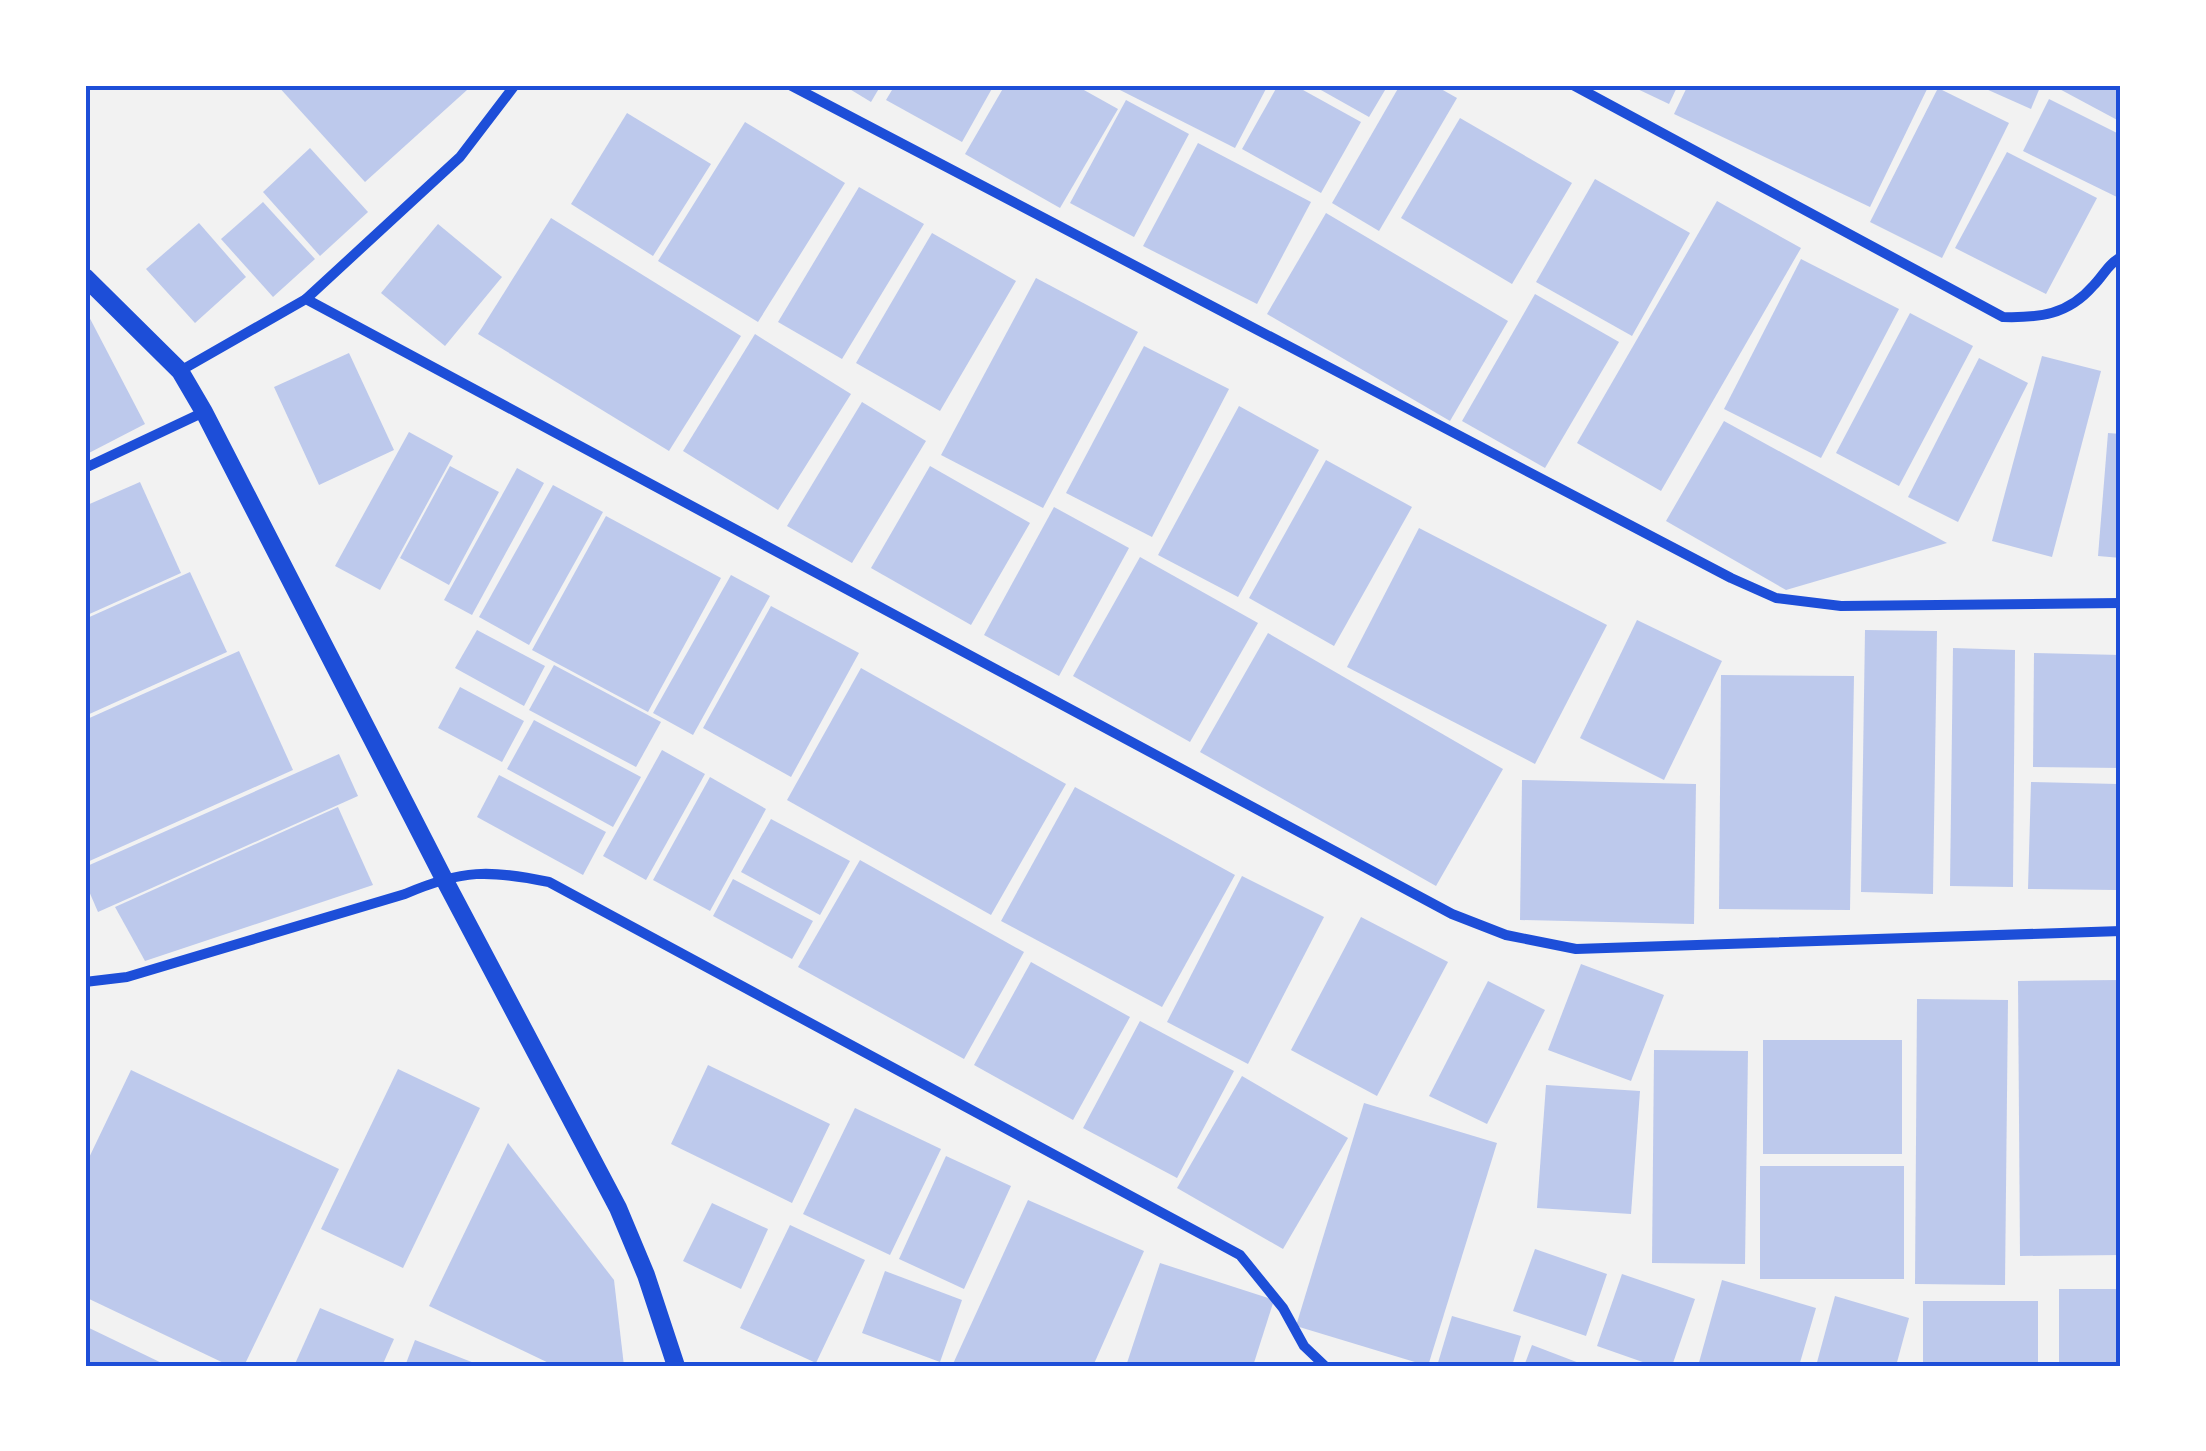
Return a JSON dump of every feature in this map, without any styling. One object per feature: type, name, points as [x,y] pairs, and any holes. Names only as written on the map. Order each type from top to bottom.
[{"type":"street","points":[[180,371],[306,300],[460,157],[516,85]]},
{"type":"street","points":[[790,85],[1776,598],[1842,606],[2121,603]]},
{"type":"street","points":[[1573,85],[2003,317],[2038,318],[2076,303],[2096,284],[2108,264],[2121,257]]},
{"type":"street","points":[[85,276],[180,371],[204,412],[618,1208],[646,1275],[676,1366]]},
{"type":"street","points":[[306,300],[1452,914],[1506,935],[1576,949],[2121,931]]},
{"type":"street","points":[[85,468],[204,412]]},
{"type":"street","points":[[85,982],[127,978],[405,894],[443,877],[496,871],[549,882],[1240,1255],[1283,1308],[1304,1346],[1324,1366]]},
{"type":"building","points":[[277,85],[462,85],[467,90],[365,182]]},
{"type":"building","points":[[843,85],[881,85],[871,102]]},
{"type":"building","points":[[895,85],[994,85],[962,142],[886,100]]},
{"type":"building","points":[[1005,85],[1075,85],[1118,109],[1060,208],[965,154]]},
{"type":"building","points":[[1110,85],[1268,85],[1235,148]]},
{"type":"building","points":[[1278,85],[1294,85],[1361,122],[1321,193],[1242,149]]},
{"type":"building","points":[[1312,85],[1388,85],[1369,117]]},
{"type":"building","points":[[1400,85],[1434,85],[1457,98],[1379,231],[1332,203]]},
{"type":"building","points":[[1629,85],[1678,85],[1669,104]]},
{"type":"building","points":[[1688,85],[1929,85],[1870,207],[1674,114]]},
{"type":"building","points":[[1977,85],[2041,85],[2031,109]]},
{"type":"building","points":[[2052,85],[2121,85],[2121,122]]},
{"type":"building","points":[[1938,88],[2009,123],[1942,258],[1870,222]]},
{"type":"building","points":[[2049,99],[2121,135],[2121,199],[2023,151]]},
{"type":"building","points":[[1126,100],[1189,134],[1134,237],[1070,203]]},
{"type":"building","points":[[627,113],[711,164],[653,256],[571,204]]},
{"type":"building","points":[[1460,118],[1572,183],[1512,284],[1401,218]]},
{"type":"building","points":[[745,122],[845,183],[758,322],[658,261]]},
{"type":"building","points":[[1198,143],[1311,202],[1257,304],[1143,246]]},
{"type":"building","points":[[310,148],[368,212],[320,256],[263,192]]},
{"type":"building","points":[[2007,152],[2097,198],[2046,294],[1955,248]]},
{"type":"building","points":[[1595,179],[1690,233],[1632,336],[1536,282]]},
{"type":"building","points":[[859,187],[924,224],[842,359],[778,322]]},
{"type":"building","points":[[1717,201],[1801,248],[1661,491],[1577,443]]},
{"type":"building","points":[[263,202],[315,259],[273,297],[221,239]]},
{"type":"building","points":[[1326,213],[1508,321],[1450,421],[1267,314]]},
{"type":"building","points":[[551,218],[741,336],[669,451],[478,334]]},
{"type":"building","points":[[199,223],[246,277],[195,323],[146,269]]},
{"type":"building","points":[[438,224],[502,277],[445,346],[381,293]]},
{"type":"building","points":[[932,233],[1016,281],[940,411],[856,363]]},
{"type":"building","points":[[1801,259],[1899,309],[1821,458],[1724,409]]},
{"type":"building","points":[[1036,278],[1138,332],[1043,508],[941,455]]},
{"type":"building","points":[[1535,294],[1619,342],[1545,468],[1462,421]]},
{"type":"building","points":[[85,309],[145,424],[85,455]]},
{"type":"building","points":[[1910,313],[1973,346],[1899,486],[1836,453]]},
{"type":"building","points":[[755,334],[851,394],[778,510],[683,451]]},
{"type":"building","points":[[1144,346],[1229,389],[1152,537],[1066,493]]},
{"type":"building","points":[[349,353],[394,450],[319,485],[274,387]]},
{"type":"building","points":[[2042,356],[2101,371],[2052,557],[1992,541]]},
{"type":"building","points":[[1979,358],[2028,383],[1958,522],[1908,497]]},
{"type":"building","points":[[862,402],[926,441],[852,563],[787,526]]},
{"type":"building","points":[[1239,406],[1319,450],[1238,597],[1158,555]]},
{"type":"building","points":[[1724,421],[1947,543],[1786,590],[1666,521]]},
{"type":"building","points":[[409,432],[453,456],[380,590],[335,566]]},
{"type":"building","points":[[2108,433],[2121,434],[2121,558],[2098,556]]},
{"type":"building","points":[[1326,460],[1412,507],[1334,646],[1249,598]]},
{"type":"building","points":[[450,466],[499,492],[449,585],[400,558]]},
{"type":"building","points":[[930,466],[1030,523],[971,625],[871,568]]},
{"type":"building","points":[[517,468],[544,483],[472,615],[444,600]]},
{"type":"building","points":[[140,482],[181,573],[85,616],[85,506]]},
{"type":"building","points":[[553,485],[603,512],[529,645],[479,617]]},
{"type":"building","points":[[1054,507],[1129,548],[1059,676],[984,635]]},
{"type":"building","points":[[606,516],[721,578],[648,712],[532,650]]},
{"type":"building","points":[[1419,528],[1607,625],[1535,764],[1347,667]]},
{"type":"building","points":[[1140,557],[1258,623],[1190,742],[1073,676]]},
{"type":"building","points":[[190,572],[227,652],[85,716],[85,619]]},
{"type":"building","points":[[731,575],[770,596],[693,735],[653,713]]},
{"type":"building","points":[[771,606],[859,653],[791,777],[703,728]]},
{"type":"building","points":[[1637,620],[1722,661],[1664,780],[1580,738]]},
{"type":"building","points":[[477,630],[545,666],[524,706],[455,668]]},
{"type":"building","points":[[1865,630],[1937,631],[1933,894],[1861,892]]},
{"type":"building","points":[[1268,633],[1503,769],[1436,886],[1200,752]]},
{"type":"building","points":[[1953,648],[2015,650],[2013,887],[1950,886]]},
{"type":"building","points":[[239,651],[293,770],[85,863],[85,720]]},
{"type":"building","points":[[2034,653],[2121,655],[2121,768],[2033,767]]},
{"type":"building","points":[[554,665],[661,722],[636,767],[529,710]]},
{"type":"building","points":[[861,668],[1066,784],[991,915],[787,800]]},
{"type":"building","points":[[1721,675],[1854,676],[1850,910],[1719,909]]},
{"type":"building","points":[[460,687],[524,721],[502,762],[438,728]]},
{"type":"building","points":[[534,720],[641,777],[613,827],[507,769]]},
{"type":"building","points":[[662,750],[705,774],[646,880],[603,856]]},
{"type":"building","points":[[339,754],[358,796],[98,912],[85,882],[85,867]]},
{"type":"building","points":[[499,775],[606,832],[583,875],[477,817]]},
{"type":"building","points":[[710,777],[766,809],[710,911],[653,880]]},
{"type":"building","points":[[1522,780],[1696,784],[1694,924],[1520,920]]},
{"type":"building","points":[[2031,782],[2118,784],[2116,890],[2028,889]]},
{"type":"building","points":[[1075,787],[1235,875],[1162,1007],[1001,921]]},
{"type":"building","points":[[338,807],[373,885],[145,961],[115,907]]},
{"type":"building","points":[[771,819],[850,861],[820,915],[741,872]]},
{"type":"building","points":[[860,860],[1024,952],[964,1059],[798,967]]},
{"type":"building","points":[[1242,876],[1324,917],[1248,1064],[1167,1022]]},
{"type":"building","points":[[733,879],[813,921],[792,959],[713,916]]},
{"type":"building","points":[[1361,917],[1448,962],[1377,1096],[1291,1050]]},
{"type":"building","points":[[1031,962],[1130,1017],[1073,1120],[974,1065]]},
{"type":"building","points":[[1581,964],[1664,995],[1631,1081],[1548,1050]]},
{"type":"building","points":[[2121,980],[2121,1255],[2020,1256],[2018,981]]},
{"type":"building","points":[[1488,981],[1545,1010],[1487,1124],[1429,1096]]},
{"type":"building","points":[[1917,999],[2008,1000],[2005,1285],[1915,1284]]},
{"type":"building","points":[[1140,1021],[1234,1071],[1177,1178],[1083,1128]]},
{"type":"building","points":[[1763,1040],[1902,1040],[1902,1154],[1763,1154]]},
{"type":"building","points":[[1654,1050],[1748,1051],[1745,1264],[1652,1263]]},
{"type":"building","points":[[708,1065],[830,1124],[792,1203],[671,1144]]},
{"type":"building","points":[[398,1069],[480,1108],[403,1268],[321,1229]]},
{"type":"building","points":[[131,1070],[339,1169],[244,1366],[230,1366],[85,1297],[85,1166]]},
{"type":"building","points":[[1242,1076],[1348,1138],[1283,1249],[1177,1188]]},
{"type":"building","points":[[1546,1085],[1640,1091],[1631,1214],[1537,1208]]},
{"type":"building","points":[[1364,1103],[1497,1143],[1428,1366],[1296,1326]]},
{"type":"building","points":[[855,1108],[941,1149],[890,1255],[803,1214]]},
{"type":"building","points":[[508,1143],[614,1280],[624,1366],[555,1366],[429,1306]]},
{"type":"building","points":[[946,1156],[1011,1186],[964,1289],[899,1259]]},
{"type":"building","points":[[1760,1166],[1904,1166],[1904,1279],[1760,1279]]},
{"type":"building","points":[[1028,1200],[1144,1251],[1093,1366],[952,1366]]},
{"type":"building","points":[[712,1203],[768,1229],[741,1289],[683,1261]]},
{"type":"building","points":[[790,1225],[865,1260],[816,1363],[740,1328]]},
{"type":"building","points":[[1535,1249],[1607,1274],[1586,1336],[1513,1311]]},
{"type":"building","points":[[1160,1263],[1274,1300],[1253,1366],[1126,1366]]},
{"type":"building","points":[[885,1271],[962,1300],[940,1362],[862,1333]]},
{"type":"building","points":[[1622,1274],[1695,1299],[1672,1366],[1654,1366],[1597,1346]]},
{"type":"building","points":[[1722,1280],[1816,1308],[1799,1366],[1698,1366]]},
{"type":"building","points":[[2059,1289],[2121,1289],[2121,1366],[2059,1366]]},
{"type":"building","points":[[1835,1296],[1909,1318],[1896,1366],[1816,1366]]},
{"type":"building","points":[[1923,1301],[2038,1301],[2038,1366],[1923,1366]]},
{"type":"building","points":[[320,1308],[394,1339],[382,1366],[294,1366]]},
{"type":"building","points":[[1452,1316],[1521,1336],[1512,1366],[1437,1366]]},
{"type":"building","points":[[85,1326],[168,1366],[85,1366]]},
{"type":"building","points":[[415,1340],[482,1366],[405,1366]]},
{"type":"building","points":[[1532,1345],[1587,1366],[1524,1366]]}]
